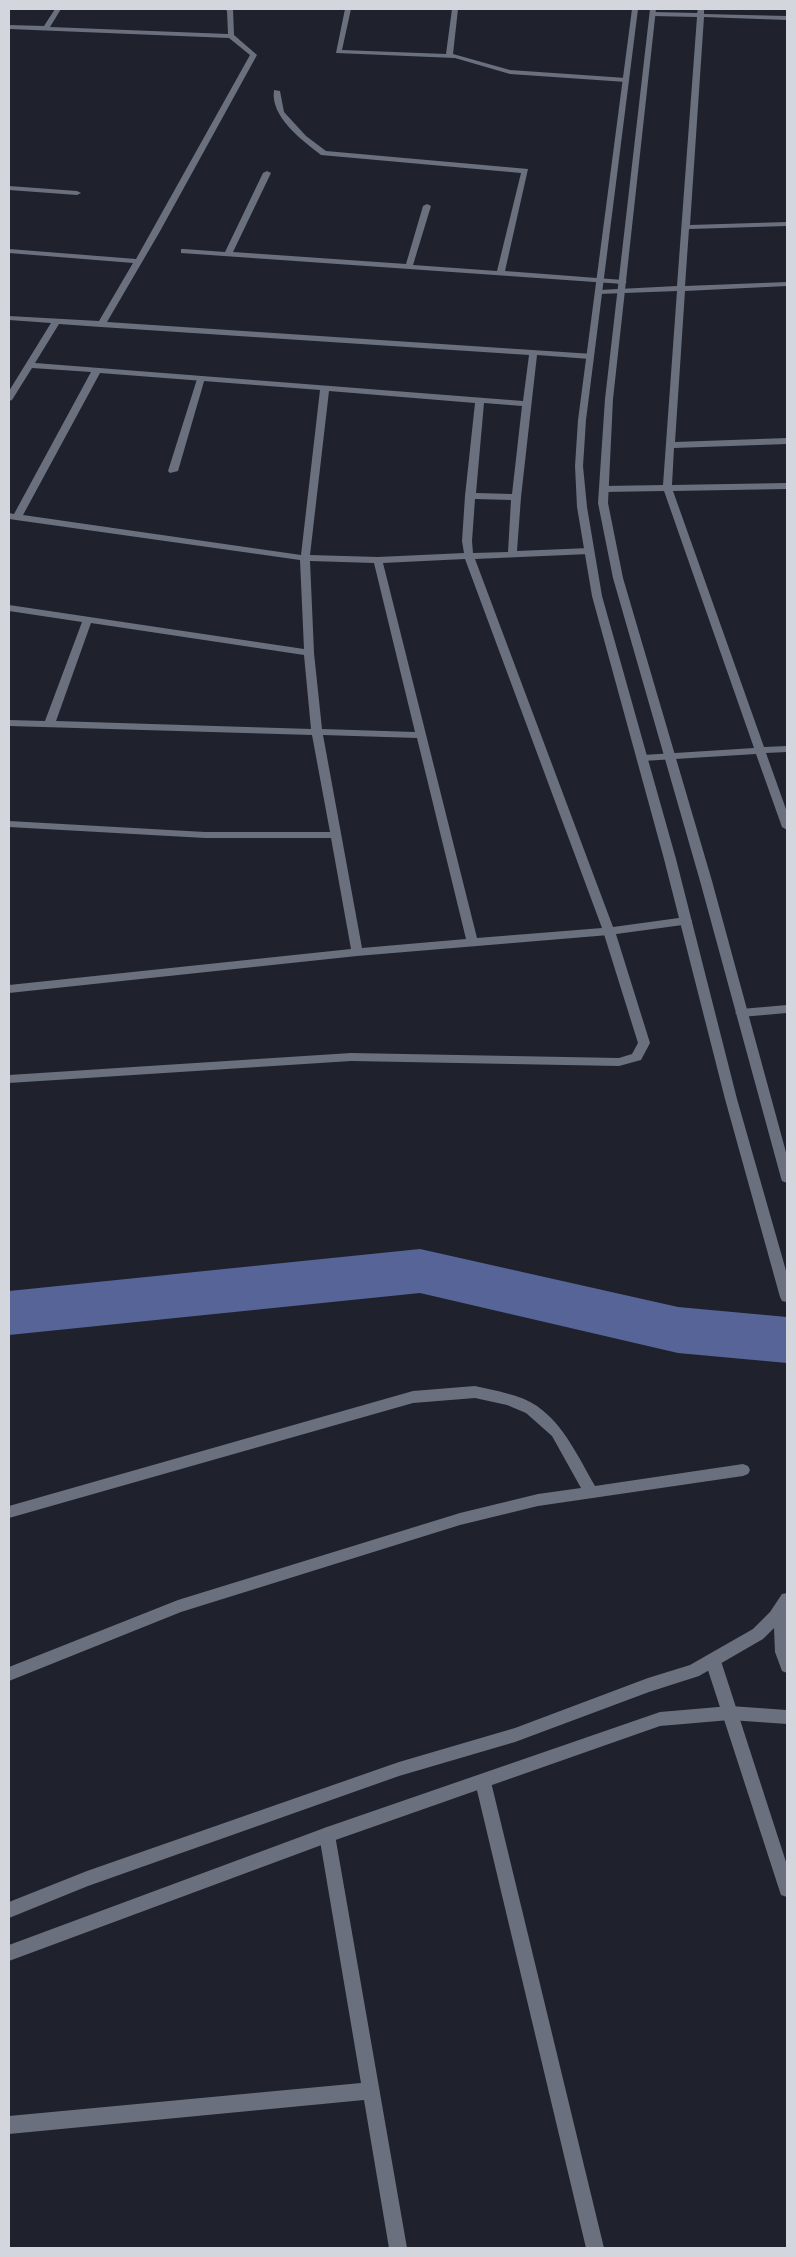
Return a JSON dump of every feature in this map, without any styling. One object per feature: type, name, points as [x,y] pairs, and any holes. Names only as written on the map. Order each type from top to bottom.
[{"type":"street","points":[[46,28],[58,9]]},
{"type":"street","points":[[228,9],[230,9],[231,36]]},
{"type":"street","points":[[348,9],[338,52],[449,56],[510,72],[626,80]]},
{"type":"street","points":[[449,56],[455,9]]},
{"type":"street","points":[[635,9],[582,420],[579,466],[589,551],[597,596],[643,758],[731,1099],[787,1296]]},
{"type":"street","points":[[787,18],[700,12],[653,12],[609,399],[604,489],[604,503],[618,578],[787,1178]]},
{"type":"street","points":[[700,12],[667,487],[787,827]]},
{"type":"street","points":[[9,27],[231,36],[254,55],[155,233],[101,325]]},
{"type":"street","points":[[276,91],[281,112],[303,138],[324,154],[525,171],[500,272]]},
{"type":"street","points":[[228,254],[268,173]]},
{"type":"street","points":[[9,188],[77,193]]},
{"type":"street","points":[[408,266],[427,206]]},
{"type":"street","points":[[686,227],[787,224]]},
{"type":"street","points":[[184,250],[600,280],[622,286],[681,289],[787,284]]},
{"type":"street","points":[[9,251],[138,261]]},
{"type":"street","points":[[599,292],[622,286]]},
{"type":"street","points":[[9,318],[590,356]]},
{"type":"street","points":[[10,394],[56,322]]},
{"type":"street","points":[[512,555],[516,497],[532,353]]},
{"type":"street","points":[[30,365],[527,404]]},
{"type":"street","points":[[97,370],[13,516],[305,558],[378,560],[589,551]]},
{"type":"street","points":[[173,471],[201,378]]},
{"type":"street","points":[[325,388],[305,558],[309,653],[317,733],[358,952]]},
{"type":"street","points":[[9,1079],[351,1057],[619,1062],[637,1057],[644,1043],[609,931],[469,556],[467,541],[470,496],[480,399]]},
{"type":"street","points":[[670,446],[787,441]]},
{"type":"street","points":[[604,489],[787,486]]},
{"type":"street","points":[[470,496],[516,497]]},
{"type":"street","points":[[378,560],[472,941]]},
{"type":"street","points":[[9,608],[309,653]]},
{"type":"street","points":[[49,724],[88,620]]},
{"type":"street","points":[[9,723],[421,735]]},
{"type":"street","points":[[643,758],[787,749]]},
{"type":"street","points":[[9,824],[205,835],[336,835]]},
{"type":"street","points":[[9,989],[358,952],[609,931],[686,921]]},
{"type":"street","points":[[741,1012],[787,1010]]},
{"type":"street","points":[[9,1512],[413,1397],[475,1392],[509,1400],[531,1409],[557,1432],[591,1492]]},
{"type":"street","points":[[9,1674],[187,1604],[460,1519],[538,1500],[743,1470]]},
{"type":"street","points":[[9,1910],[87,1879],[270,1814],[399,1769],[515,1735],[648,1685],[694,1671],[758,1634],[776,1617],[787,1599]]},
{"type":"street","points":[[787,1599],[780,1625],[782,1654],[787,1666]]},
{"type":"street","points":[[713,1661],[787,1889]]},
{"type":"street","points":[[9,1953],[328,1835],[660,1719],[730,1713],[787,1717]]},
{"type":"street","points":[[483,1782],[595,2248]]},
{"type":"street","points":[[328,1835],[398,2248]]},
{"type":"street","points":[[9,2125],[371,2091]]},
{"type":"waterway","points":[[9,1313],[420,1271],[678,1330],[787,1340]]}]
